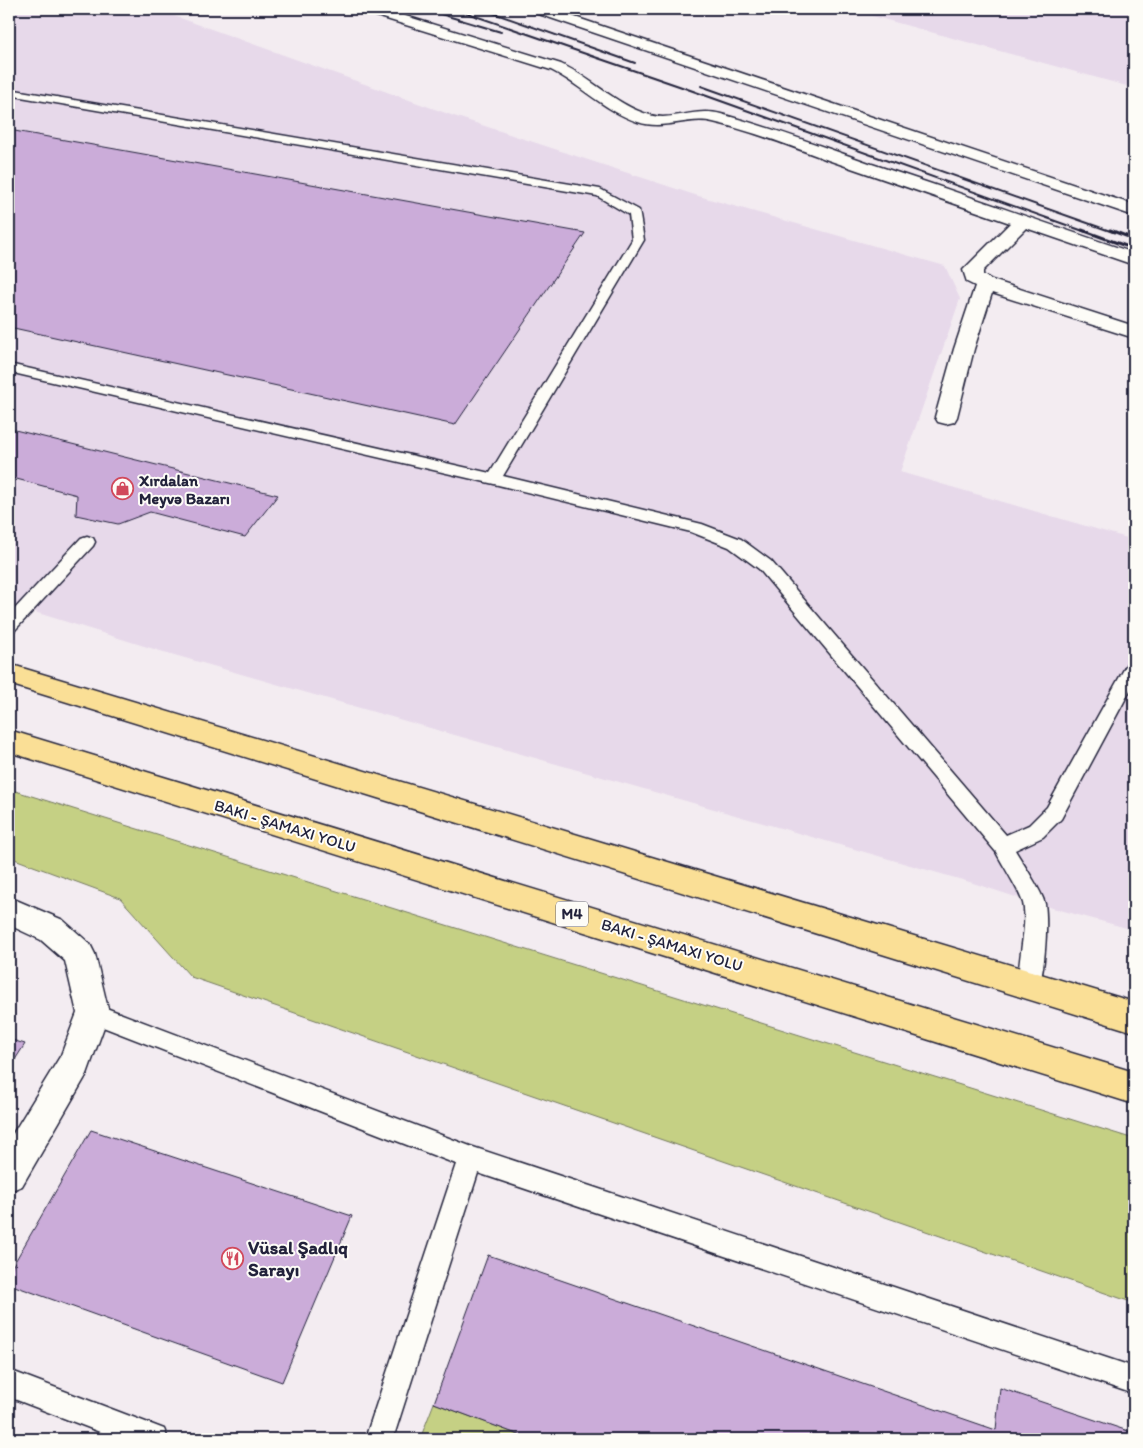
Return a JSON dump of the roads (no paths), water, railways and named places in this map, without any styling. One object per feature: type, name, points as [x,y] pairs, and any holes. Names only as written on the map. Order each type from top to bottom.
[{"type":"highway","points":[[9,674],[1134,1017]]},
{"type":"highway","name":"M4","points":[[9,741],[1134,1088]]},
{"type":"street","points":[[369,9],[556,67],[580,79],[611,103],[644,119],[657,122],[688,116],[712,117],[773,135],[1134,259]]},
{"type":"street","points":[[538,9],[1134,211]]},
{"type":"street","points":[[1023,222],[973,270],[974,278],[985,284],[1134,332]]},
{"type":"street","points":[[946,417],[964,349],[985,284]]},
{"type":"street","points":[[9,910],[52,930],[79,954],[93,1013],[75,1063],[9,1173]]},
{"type":"lane","points":[[9,92],[600,194],[634,213],[638,240],[494,479]]},
{"type":"lane","points":[[9,368],[494,479],[696,528],[735,543],[765,565],[1003,846],[1034,903],[1034,947],[1029,985]]},
{"type":"lane","points":[[9,626],[87,542]]},
{"type":"lane","points":[[1003,846],[1036,831],[1054,813],[1134,667]]},
{"type":"lane","points":[[93,1013],[470,1158],[1134,1381]]},
{"type":"lane","points":[[379,1439],[470,1158]]},
{"type":"lane","points":[[9,1384],[154,1439]]},
{"type":"railway","points":[[424,9],[501,32]]},
{"type":"railway","points":[[455,9],[679,86],[1086,232]]},
{"type":"railway","points":[[482,9],[635,63]]},
{"type":"railway","points":[[701,86],[1113,232]]},
{"type":"railway","points":[[1082,230],[1134,249]]},
{"type":"railway","points":[[1110,230],[1134,239]]},
{"type":"place","name":"Xırdalan Meyvə Bazarı","points":[[123,489]]},
{"type":"place","name":"Vüsal Şadlıq Sarayı","points":[[232,1258]]}]
